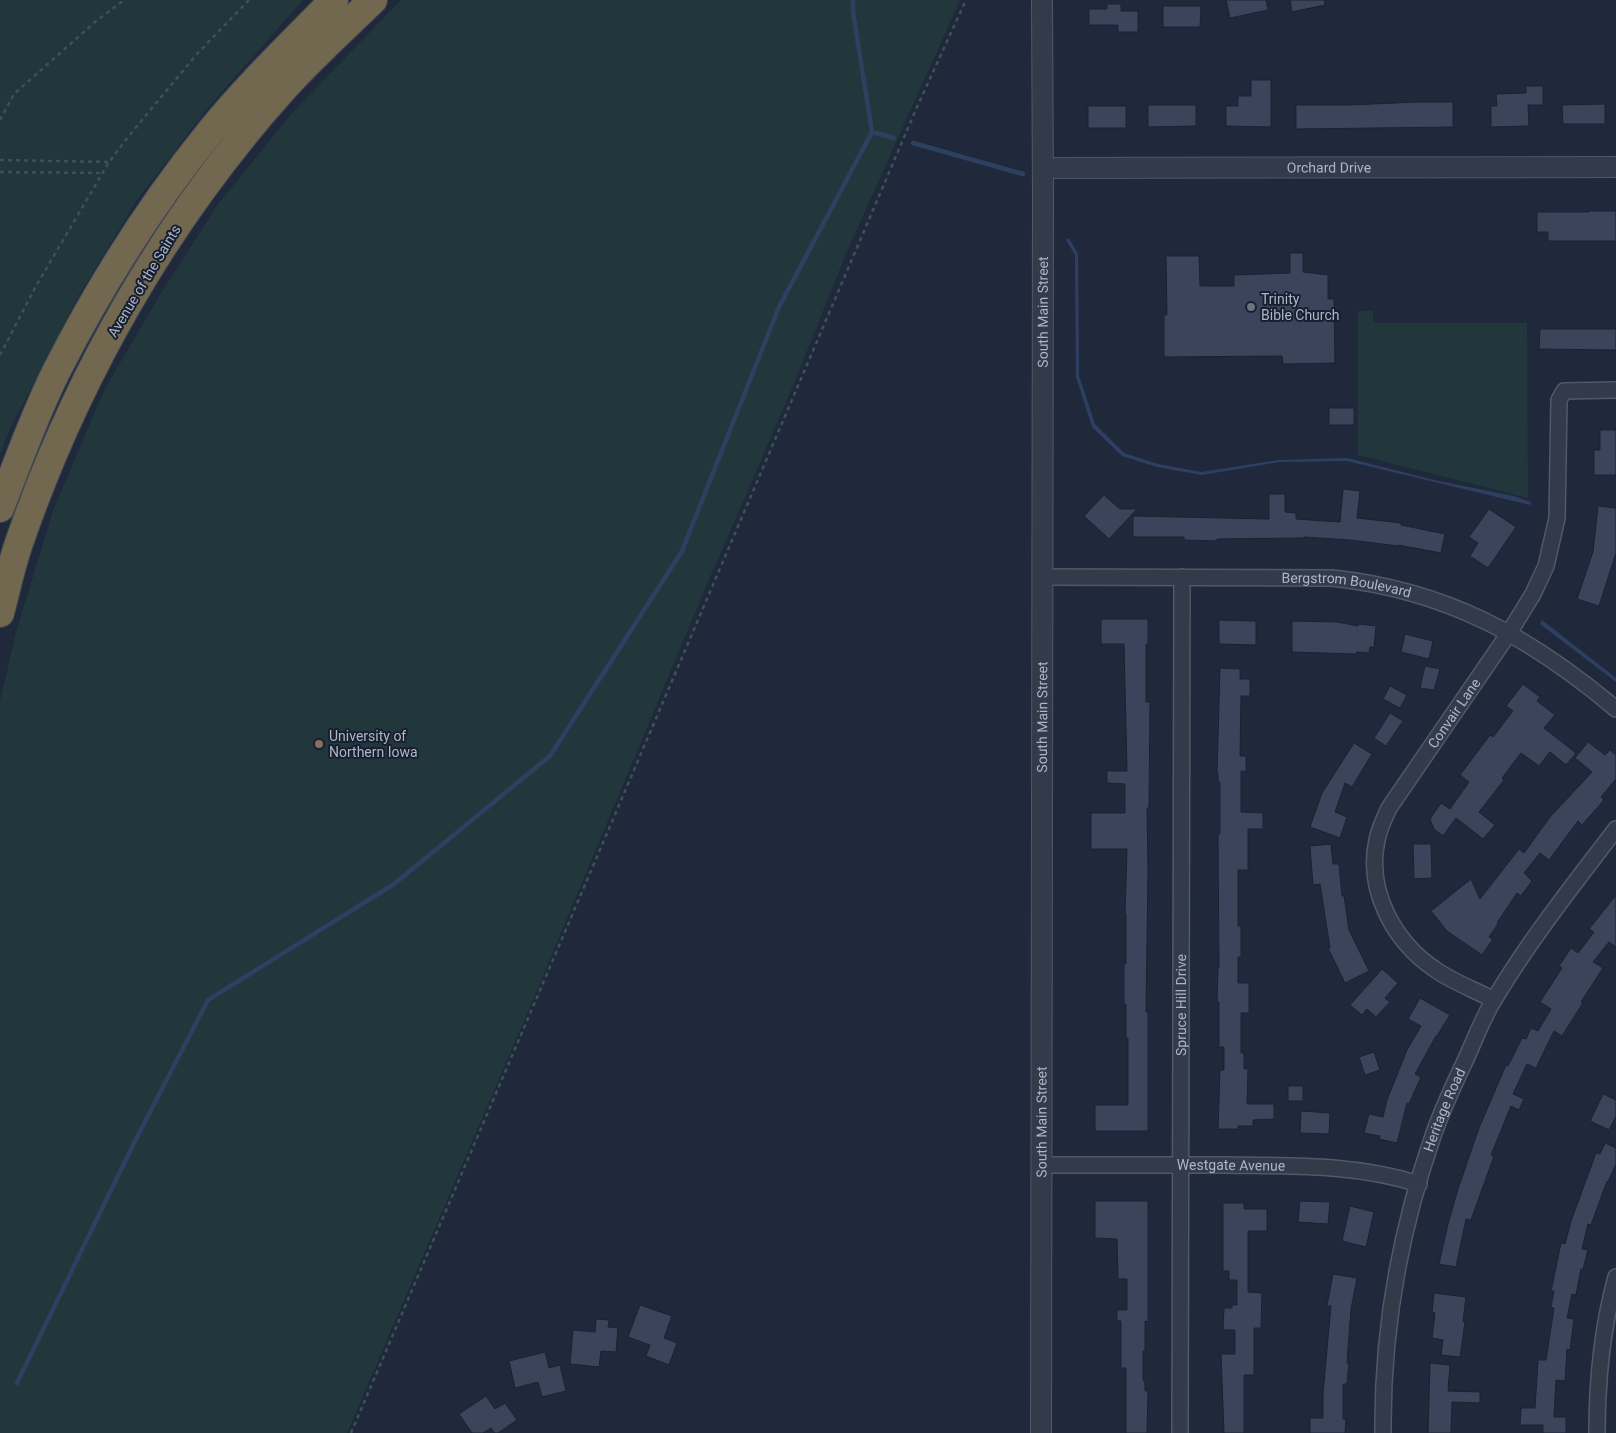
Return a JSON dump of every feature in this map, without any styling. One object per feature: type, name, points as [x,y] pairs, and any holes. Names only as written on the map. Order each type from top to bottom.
[{"type":"highway","points":[[0,508],[32,426],[56,373],[107,278],[168,186],[210,132],[257,78],[334,0]]},
{"type":"highway","name":"Avenue of the Saints","points":[[0,613],[18,545],[58,438],[136,289],[167,239],[232,150],[284,88],[373,0]]},
{"type":"street","name":"South Main Street","points":[[1041,1433],[1042,0]]},
{"type":"street","name":"Orchard Drive","points":[[1043,168],[1616,167]]},
{"type":"street","name":"Convair Lane","points":[[1494,1000],[1436,970],[1415,952],[1402,937],[1388,917],[1379,897],[1375,877],[1376,841],[1389,808],[1510,633],[1533,594],[1546,566],[1553,543],[1557,518],[1558,400],[1564,392],[1616,390]]},
{"type":"street","name":"Bergstrom Boulevard","points":[[1043,576],[1332,578],[1393,587],[1454,607],[1510,633],[1562,666],[1616,709]]},
{"type":"street","name":"Spruce Hill Drive","points":[[1180,1433],[1182,577]]},
{"type":"street","name":"Heritage Road","points":[[1383,1433],[1389,1327],[1405,1231],[1433,1136],[1452,1089],[1494,1000],[1551,914],[1616,829]]},
{"type":"street","name":"Westgate Avenue","points":[[1041,1165],[1306,1166],[1341,1168],[1396,1177],[1419,1184]]},
{"type":"street","points":[[1597,1433],[1598,1382],[1609,1303],[1616,1277]]},
{"type":"path","points":[[0,120],[14,94],[95,22],[124,0]]},
{"type":"path","points":[[0,355],[36,286],[109,162],[196,55],[249,0]]},
{"type":"path","points":[[351,1433],[917,107],[966,0]]},
{"type":"path","points":[[0,160],[109,162]]},
{"type":"path","points":[[0,172],[102,173]]},
{"type":"green space","points":[[0,0],[303,0],[207,109],[137,200],[79,295],[9,431],[0,455]]},
{"type":"green space","name":"University of Northern Iowa","points":[[401,0],[960,0],[848,249],[791,391],[705,589],[527,1014],[347,1433],[0,1433],[0,702],[16,632],[53,511],[104,390],[160,295],[218,204],[293,112]]},
{"type":"green space","points":[[1358,311],[1373,311],[1373,323],[1527,323],[1528,498],[1358,455]]},
{"type":"water","points":[[1069,238],[1078,254],[1079,376],[1095,424],[1124,453],[1158,464],[1201,472],[1279,460],[1347,458],[1434,480],[1513,496],[1531,502],[1530,505],[1347,461],[1280,462],[1202,475],[1157,467],[1122,456],[1092,427],[1076,377],[1075,255],[1066,240]]},
{"type":"water","points":[[1542,620],[1616,678],[1616,682],[1540,624]]},
{"type":"building","points":[[1226,0],[1266,0],[1268,10],[1230,18]]},
{"type":"building","points":[[1290,0],[1324,0],[1325,5],[1292,12]]},
{"type":"building","points":[[1107,4],[1121,4],[1121,11],[1138,11],[1138,32],[1118,32],[1118,25],[1089,25],[1089,9],[1107,9]]},
{"type":"building","points":[[1163,6],[1201,6],[1200,27],[1163,27]]},
{"type":"building","points":[[1251,80],[1271,80],[1271,127],[1226,126],[1226,106],[1238,106],[1238,96],[1251,96]]},
{"type":"building","points":[[1526,86],[1543,86],[1543,105],[1528,105],[1529,126],[1491,127],[1491,106],[1497,106],[1496,94],[1526,93]]},
{"type":"building","points":[[1453,102],[1453,127],[1296,129],[1296,105]]},
{"type":"building","points":[[1605,104],[1605,124],[1563,124],[1562,105]]},
{"type":"building","points":[[1148,105],[1196,105],[1196,126],[1148,127]]},
{"type":"building","points":[[1088,106],[1126,106],[1126,128],[1088,128]]},
{"type":"building","points":[[1616,211],[1616,241],[1548,241],[1548,232],[1537,232],[1537,212]]},
{"type":"building","name":"Trinity Bible Church","points":[[1290,253],[1303,253],[1303,272],[1328,275],[1328,299],[1334,299],[1335,363],[1283,364],[1282,356],[1164,357],[1164,315],[1167,315],[1166,256],[1199,256],[1200,286],[1234,286],[1234,275],[1290,273]]},
{"type":"building","points":[[1540,329],[1616,329],[1616,350],[1539,349]]},
{"type":"building","points":[[1329,408],[1354,408],[1354,425],[1329,425]]},
{"type":"building","points":[[1600,430],[1616,430],[1616,475],[1594,475],[1594,450],[1600,450]]},
{"type":"building","points":[[1343,489],[1360,491],[1357,518],[1401,523],[1401,525],[1445,534],[1441,553],[1398,545],[1304,537],[1217,539],[1217,541],[1184,540],[1184,537],[1133,537],[1133,516],[1269,519],[1269,494],[1285,494],[1285,512],[1296,513],[1296,519],[1340,522]]},
{"type":"building","points":[[1104,495],[1120,509],[1137,509],[1109,539],[1084,516]]},
{"type":"building","points":[[1598,506],[1616,508],[1616,553],[1599,606],[1577,599],[1593,552]]},
{"type":"building","points":[[1489,509],[1516,527],[1488,568],[1470,556],[1478,543],[1469,537]]},
{"type":"building","points":[[1101,619],[1148,619],[1146,702],[1150,702],[1149,808],[1147,808],[1146,1012],[1148,1012],[1148,1131],[1095,1131],[1095,1105],[1128,1105],[1128,1038],[1126,1038],[1126,1004],[1124,1004],[1127,849],[1091,849],[1091,813],[1125,813],[1125,784],[1107,783],[1107,771],[1127,771],[1124,644],[1101,644]]},
{"type":"building","points":[[1219,620],[1256,621],[1256,645],[1219,644]]},
{"type":"building","points":[[1292,621],[1337,622],[1358,626],[1358,624],[1376,626],[1374,647],[1370,647],[1369,653],[1357,652],[1356,654],[1292,652]]},
{"type":"building","points":[[1405,634],[1433,641],[1429,659],[1401,652]]},
{"type":"building","points":[[1425,666],[1440,669],[1434,690],[1420,688]]},
{"type":"building","points":[[1220,668],[1240,669],[1240,679],[1250,679],[1250,696],[1241,696],[1240,756],[1246,756],[1246,772],[1241,771],[1241,812],[1263,813],[1263,829],[1248,829],[1248,870],[1238,870],[1238,926],[1241,926],[1241,957],[1238,957],[1238,983],[1249,983],[1249,1013],[1241,1013],[1241,1053],[1244,1053],[1244,1069],[1248,1069],[1247,1104],[1274,1104],[1274,1119],[1253,1120],[1253,1126],[1238,1126],[1238,1129],[1218,1129],[1220,1070],[1224,1070],[1224,1047],[1219,1047],[1219,1002],[1217,1002],[1219,968],[1218,834],[1220,834],[1220,782],[1218,782],[1217,773]]},
{"type":"building","points":[[1523,684],[1540,697],[1537,701],[1555,715],[1544,728],[1576,753],[1566,765],[1550,752],[1539,766],[1521,753],[1502,778],[1504,780],[1479,812],[1495,825],[1483,839],[1456,818],[1443,836],[1434,829],[1430,819],[1441,803],[1450,809],[1469,782],[1460,775],[1490,735],[1493,737],[1513,711],[1506,706]]},
{"type":"building","points":[[1390,686],[1407,695],[1400,708],[1383,699]]},
{"type":"building","points":[[1390,713],[1403,721],[1386,746],[1374,738]]},
{"type":"building","points":[[1588,742],[1605,755],[1610,750],[1616,755],[1616,779],[1601,797],[1604,800],[1582,825],[1578,821],[1549,860],[1540,853],[1524,873],[1532,881],[1521,896],[1517,893],[1489,937],[1493,939],[1482,955],[1447,931],[1431,911],[1471,879],[1480,899],[1519,849],[1524,853],[1550,817],[1592,772],[1575,758]]},
{"type":"building","points":[[1354,743],[1372,754],[1352,787],[1345,783],[1335,812],[1347,817],[1340,838],[1310,827],[1322,793]]},
{"type":"building","points":[[1331,844],[1333,864],[1339,864],[1342,896],[1344,896],[1349,930],[1369,971],[1345,983],[1328,948],[1330,948],[1320,884],[1313,885],[1310,846]]},
{"type":"building","points":[[1413,844],[1431,844],[1432,878],[1414,879]]},
{"type":"building","points":[[1616,895],[1616,947],[1609,942],[1593,962],[1603,968],[1562,1036],[1554,1031],[1536,1068],[1527,1064],[1513,1094],[1524,1099],[1519,1110],[1511,1106],[1491,1155],[1494,1156],[1471,1220],[1466,1219],[1456,1267],[1439,1264],[1458,1189],[1479,1128],[1506,1065],[1508,1066],[1522,1038],[1526,1039],[1531,1028],[1538,1031],[1551,1009],[1540,1002],[1562,968],[1559,966],[1571,948],[1578,953],[1594,932],[1589,929]]},
{"type":"building","points":[[1382,969],[1398,983],[1385,998],[1390,1002],[1376,1017],[1367,1009],[1362,1015],[1350,1005]]},
{"type":"building","points":[[1420,998],[1450,1015],[1415,1074],[1421,1077],[1409,1104],[1407,1103],[1397,1143],[1379,1139],[1380,1136],[1364,1133],[1369,1114],[1383,1117],[1387,1100],[1407,1050],[1421,1026],[1408,1019]]},
{"type":"building","points":[[1374,1052],[1380,1070],[1365,1075],[1359,1057]]},
{"type":"building","points":[[1288,1086],[1303,1086],[1303,1101],[1288,1101]]},
{"type":"building","points":[[1603,1094],[1616,1100],[1616,1116],[1609,1130],[1590,1121]]},
{"type":"building","points":[[1301,1111],[1330,1113],[1329,1134],[1300,1133]]},
{"type":"building","points":[[1605,1143],[1616,1148],[1616,1164],[1607,1181],[1591,1225],[1588,1224],[1582,1249],[1588,1250],[1583,1269],[1581,1269],[1576,1295],[1572,1294],[1567,1318],[1574,1319],[1570,1350],[1567,1349],[1565,1381],[1556,1380],[1554,1417],[1566,1417],[1566,1433],[1543,1433],[1543,1425],[1520,1425],[1521,1408],[1535,1408],[1538,1360],[1546,1360],[1554,1308],[1551,1307],[1554,1291],[1551,1291],[1561,1243],[1565,1244],[1571,1221],[1596,1153],[1600,1154]]},
{"type":"building","points":[[1095,1201],[1148,1201],[1148,1322],[1145,1321],[1145,1351],[1143,1351],[1143,1380],[1145,1381],[1145,1391],[1148,1391],[1147,1433],[1126,1433],[1126,1368],[1121,1368],[1121,1321],[1117,1321],[1117,1310],[1127,1310],[1127,1279],[1118,1279],[1117,1239],[1095,1238]]},
{"type":"building","points":[[1300,1201],[1330,1202],[1328,1224],[1298,1222]]},
{"type":"building","points":[[1223,1203],[1244,1203],[1244,1209],[1267,1209],[1267,1231],[1248,1231],[1248,1292],[1262,1293],[1261,1328],[1254,1328],[1254,1375],[1244,1375],[1244,1433],[1224,1433],[1221,1354],[1235,1354],[1235,1330],[1223,1330],[1224,1308],[1232,1308],[1232,1305],[1237,1305],[1237,1280],[1229,1280],[1229,1271],[1223,1271]]},
{"type":"building","points":[[1350,1206],[1374,1212],[1366,1247],[1342,1241]]},
{"type":"building","points":[[1333,1274],[1357,1278],[1351,1309],[1347,1384],[1343,1384],[1343,1419],[1346,1419],[1345,1433],[1310,1433],[1310,1418],[1323,1418],[1323,1393],[1331,1306],[1327,1306]]},
{"type":"building","points":[[1434,1293],[1466,1297],[1460,1357],[1441,1355],[1443,1340],[1432,1338],[1435,1313],[1432,1312]]},
{"type":"building","points":[[640,1305],[672,1316],[664,1338],[677,1343],[669,1365],[646,1356],[650,1345],[628,1337]]},
{"type":"building","points":[[596,1319],[609,1320],[608,1327],[618,1328],[616,1352],[601,1351],[599,1367],[570,1364],[573,1330],[595,1332]]},
{"type":"building","points":[[545,1352],[549,1368],[560,1365],[566,1391],[542,1397],[538,1382],[515,1388],[509,1361]]},
{"type":"building","points":[[1430,1363],[1450,1365],[1448,1391],[1480,1392],[1480,1403],[1452,1402],[1451,1433],[1428,1433]]},
{"type":"building","points":[[486,1396],[495,1409],[505,1403],[517,1420],[498,1433],[495,1433],[491,1428],[483,1433],[472,1433],[459,1414]]},
{"type":"waterway","points":[[17,1383],[134,1143],[208,1000],[394,884],[550,756],[682,551],[779,307],[872,132],[853,12],[853,0]]},
{"type":"waterway","points":[[872,132],[894,138]]},
{"type":"waterway","points":[[913,143],[1023,174]]},
{"type":"place","name":"Trinity Bible Church","points":[[1251,307]]},
{"type":"place","name":"University of Northern Iowa","points":[[319,744]]}]
